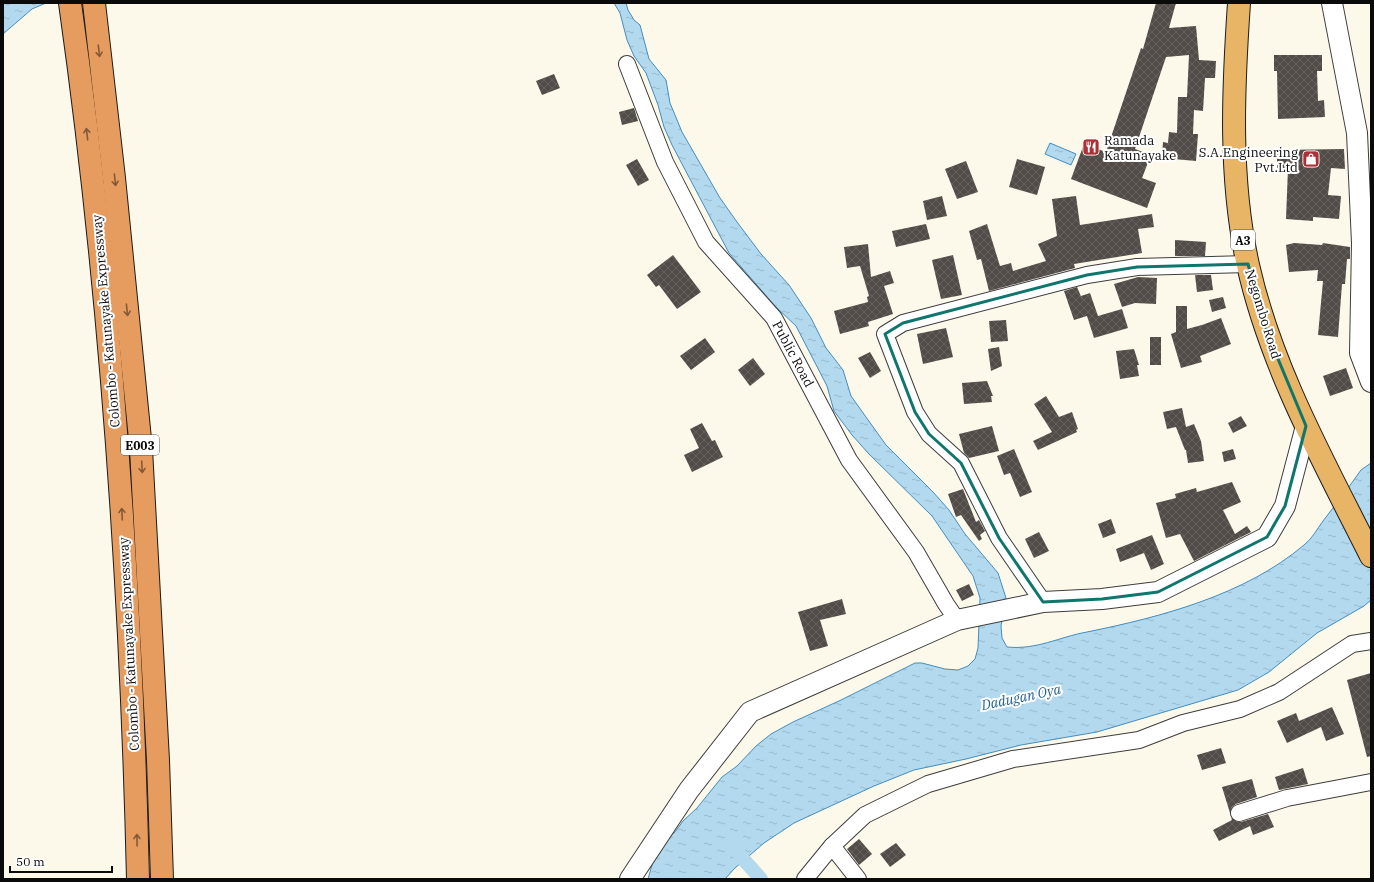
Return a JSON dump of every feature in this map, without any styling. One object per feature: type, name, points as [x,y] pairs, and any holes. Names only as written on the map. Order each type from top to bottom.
[{"type":"highway","name":"Negombo Road","points":[[1239,3],[1234,74],[1233,130],[1242,232],[1257,301],[1266,330],[1289,390],[1306,426],[1371,531]]},
{"type":"highway","name":"Negombo Road","points":[[1252,3],[1247,75],[1246,129],[1249,174],[1260,262],[1279,328],[1300,387],[1328,460],[1371,556]]},
{"type":"highway","name":"Colombo - Katunayake Expressway","points":[[71,8],[99,237],[119,462],[135,760],[138,879]]},
{"type":"highway","name":"Colombo - Katunayake Expressway","points":[[94,8],[114,178],[141,449],[158,760],[162,879]]},
{"type":"street","points":[[1332,3],[1357,133],[1362,243],[1360,352],[1371,382]]},
{"type":"street","name":"Public Road","points":[[627,64],[665,162],[706,242],[774,318],[849,460],[916,552],[946,604],[965,618]]},
{"type":"street","points":[[1043,602],[999,538],[960,463],[929,434],[915,412],[885,334],[903,323],[1087,275],[1137,267],[1248,264]]},
{"type":"street","points":[[630,879],[689,790],[750,712],[965,618],[1043,602],[1102,600],[1158,592],[1267,537],[1285,506],[1306,426]]},
{"type":"street","points":[[805,879],[832,846],[865,815],[928,784],[1013,759],[1139,740],[1183,723],[1240,709],[1279,692],[1352,644],[1371,641]]},
{"type":"street","points":[[1239,813],[1287,798],[1371,782]]},
{"type":"street","points":[[832,846],[858,879]]},
{"type":"highlighted area","points":[[1248,264],[1266,330],[1306,426],[1285,506],[1267,537],[1158,592],[1102,599],[1043,602],[999,538],[961,463],[929,434],[915,412],[885,334],[903,323],[1087,275],[1137,267]]},
{"type":"water","points":[[3,3],[46,3],[32,9],[3,34]]},
{"type":"water","name":"Dadugan Oya","points":[[614,3],[626,3],[634,20],[640,25],[649,59],[666,80],[670,103],[682,132],[720,198],[761,254],[789,285],[811,318],[826,348],[843,370],[851,396],[886,445],[949,510],[965,534],[998,573],[1006,598],[1001,626],[1002,638],[1007,647],[1028,647],[1038,645],[1173,611],[1229,591],[1256,578],[1307,543],[1361,470],[1371,463],[1371,600],[1364,606],[1317,633],[1269,672],[1238,690],[1097,732],[1021,745],[914,770],[874,786],[794,823],[764,843],[735,868],[725,879],[648,879],[654,858],[666,839],[675,832],[683,821],[697,808],[722,777],[737,766],[756,746],[771,734],[915,663],[958,670],[968,666],[975,659],[978,648],[980,598],[973,576],[932,516],[868,453],[834,411],[827,386],[796,326],[776,307],[729,253],[672,145],[664,127],[658,105],[646,73],[634,56],[627,40],[620,13]]},
{"type":"water","points":[[1050,143],[1076,154],[1071,165],[1045,154]]},
{"type":"building","points":[[1156,3],[1176,3],[1169,28],[1196,26],[1199,60],[1216,61],[1215,78],[1205,78],[1203,111],[1194,110],[1193,134],[1198,134],[1196,161],[1162,158],[1163,142],[1168,143],[1169,132],[1177,133],[1178,97],[1187,97],[1189,55],[1166,57],[1135,149],[1151,155],[1142,178],[1156,183],[1147,208],[1071,179],[1084,144],[1106,152],[1141,48],[1143,49]]},
{"type":"building","points":[[1274,55],[1322,55],[1322,71],[1317,71],[1318,101],[1324,100],[1325,117],[1278,119],[1277,71],[1274,71]]},
{"type":"building","points":[[554,74],[560,88],[542,95],[536,81]]},
{"type":"building","points":[[634,108],[638,121],[622,125],[619,112]]},
{"type":"building","points":[[1344,149],[1345,169],[1331,168],[1328,195],[1341,196],[1339,219],[1313,217],[1313,221],[1286,219],[1288,168],[1277,168],[1277,150]]},
{"type":"building","points":[[637,159],[649,180],[638,186],[626,165]]},
{"type":"building","points":[[1017,159],[1045,167],[1037,195],[1009,187]]},
{"type":"building","points":[[966,161],[978,192],[957,199],[945,169]]},
{"type":"building","points":[[942,196],[947,216],[927,220],[923,201]]},
{"type":"building","points":[[1076,196],[1080,225],[1152,214],[1154,227],[1138,229],[1142,253],[1074,264],[1075,268],[989,291],[981,259],[977,260],[969,231],[987,224],[1000,266],[1011,263],[1013,271],[1046,261],[1038,244],[1057,236],[1052,199]]},
{"type":"building","points":[[926,224],[930,239],[896,247],[892,231]]},
{"type":"building","points":[[1175,240],[1206,242],[1205,256],[1175,256]]},
{"type":"building","points":[[1294,243],[1322,245],[1323,243],[1350,247],[1350,259],[1347,259],[1345,284],[1342,284],[1338,337],[1318,335],[1323,281],[1317,281],[1318,270],[1289,272],[1286,245]]},
{"type":"building","points":[[868,244],[871,277],[890,271],[894,283],[884,286],[893,314],[868,322],[869,326],[840,334],[834,311],[868,302],[867,297],[869,296],[860,266],[847,268],[844,247]]},
{"type":"building","points":[[673,255],[701,292],[677,309],[659,285],[656,287],[647,275]]},
{"type":"building","points":[[953,255],[962,295],[941,299],[932,260]]},
{"type":"building","points":[[1195,275],[1211,275],[1213,290],[1197,292]]},
{"type":"building","points":[[1138,277],[1157,278],[1156,304],[1135,303],[1122,307],[1114,284]]},
{"type":"building","points":[[1077,287],[1083,301],[1081,296],[1090,293],[1098,316],[1122,309],[1128,328],[1094,338],[1087,316],[1074,320],[1064,291]]},
{"type":"building","points":[[1223,297],[1226,308],[1212,312],[1209,300]]},
{"type":"building","points":[[1176,306],[1187,306],[1187,329],[1221,318],[1231,344],[1200,356],[1202,362],[1181,368],[1171,334],[1176,332]]},
{"type":"building","points":[[1006,320],[1008,341],[991,342],[989,321]]},
{"type":"building","points":[[946,328],[953,357],[923,364],[917,334]]},
{"type":"building","points":[[1150,337],[1161,337],[1161,365],[1150,365]]},
{"type":"building","points":[[705,338],[715,352],[691,370],[680,356]]},
{"type":"building","points":[[999,347],[1002,366],[991,371],[988,349]]},
{"type":"building","points":[[1134,349],[1139,365],[1137,365],[1139,376],[1120,379],[1116,351]]},
{"type":"building","points":[[870,352],[881,371],[870,378],[858,358]]},
{"type":"building","points":[[753,358],[765,374],[750,386],[738,370]]},
{"type":"building","points":[[1346,368],[1353,388],[1330,396],[1323,376]]},
{"type":"building","points":[[987,381],[993,396],[991,396],[992,402],[964,404],[962,383]]},
{"type":"building","points":[[1046,396],[1059,417],[1072,412],[1078,429],[1076,430],[1077,432],[1038,450],[1033,441],[1052,432],[1034,404]]},
{"type":"building","points":[[1182,408],[1186,427],[1194,424],[1201,441],[1204,461],[1188,463],[1186,450],[1176,427],[1167,429],[1163,412]]},
{"type":"building","points":[[1241,416],[1247,426],[1233,433],[1228,423]]},
{"type":"building","points":[[702,423],[712,441],[715,440],[723,457],[692,472],[684,455],[699,448],[690,429]]},
{"type":"building","points":[[992,426],[999,451],[969,458],[964,453],[959,434]]},
{"type":"building","points":[[1014,449],[1032,492],[1020,497],[1010,473],[1004,475],[997,456]]},
{"type":"building","points":[[1233,449],[1236,459],[1224,462],[1222,452]]},
{"type":"building","points":[[1232,482],[1241,502],[1223,510],[1235,534],[1247,526],[1251,532],[1194,561],[1180,534],[1166,538],[1156,503],[1176,498],[1175,494],[1196,488],[1197,492]]},
{"type":"building","points":[[963,489],[976,522],[979,520],[985,531],[980,535],[982,539],[979,541],[961,515],[956,517],[948,494]]},
{"type":"building","points":[[1111,519],[1116,533],[1103,538],[1098,524]]},
{"type":"building","points":[[1039,532],[1049,551],[1034,558],[1025,539]]},
{"type":"building","points":[[1152,535],[1164,564],[1151,570],[1144,553],[1120,562],[1116,549]]},
{"type":"building","points":[[969,584],[974,595],[962,601],[956,590]]},
{"type":"building","points":[[842,599],[846,614],[820,620],[828,646],[810,651],[798,612]]},
{"type":"building","points":[[1371,673],[1371,756],[1367,757],[1347,680]]},
{"type":"building","points":[[1332,707],[1344,734],[1326,741],[1321,727],[1287,743],[1277,721],[1296,713],[1299,721]]},
{"type":"building","points":[[1221,748],[1226,763],[1202,770],[1197,755]]},
{"type":"building","points":[[1303,768],[1308,784],[1279,790],[1275,777]]},
{"type":"building","points":[[1252,779],[1257,797],[1236,804],[1232,807],[1230,813],[1222,787]]},
{"type":"building","points":[[1268,814],[1274,827],[1253,835],[1250,826],[1219,841],[1213,830],[1232,820],[1231,818],[1237,822],[1241,822]]},
{"type":"building","points":[[859,839],[872,854],[859,865],[847,849]]},
{"type":"building","points":[[896,843],[906,855],[890,867],[880,854]]},
{"type":"waterway","points":[[733,846],[761,879]]},
{"type":"place","name":"Ramada Katunayake","points":[[1091,147]]},
{"type":"place","name":"S.A.Engineering Pvt.Ltd","points":[[1311,159]]}]
